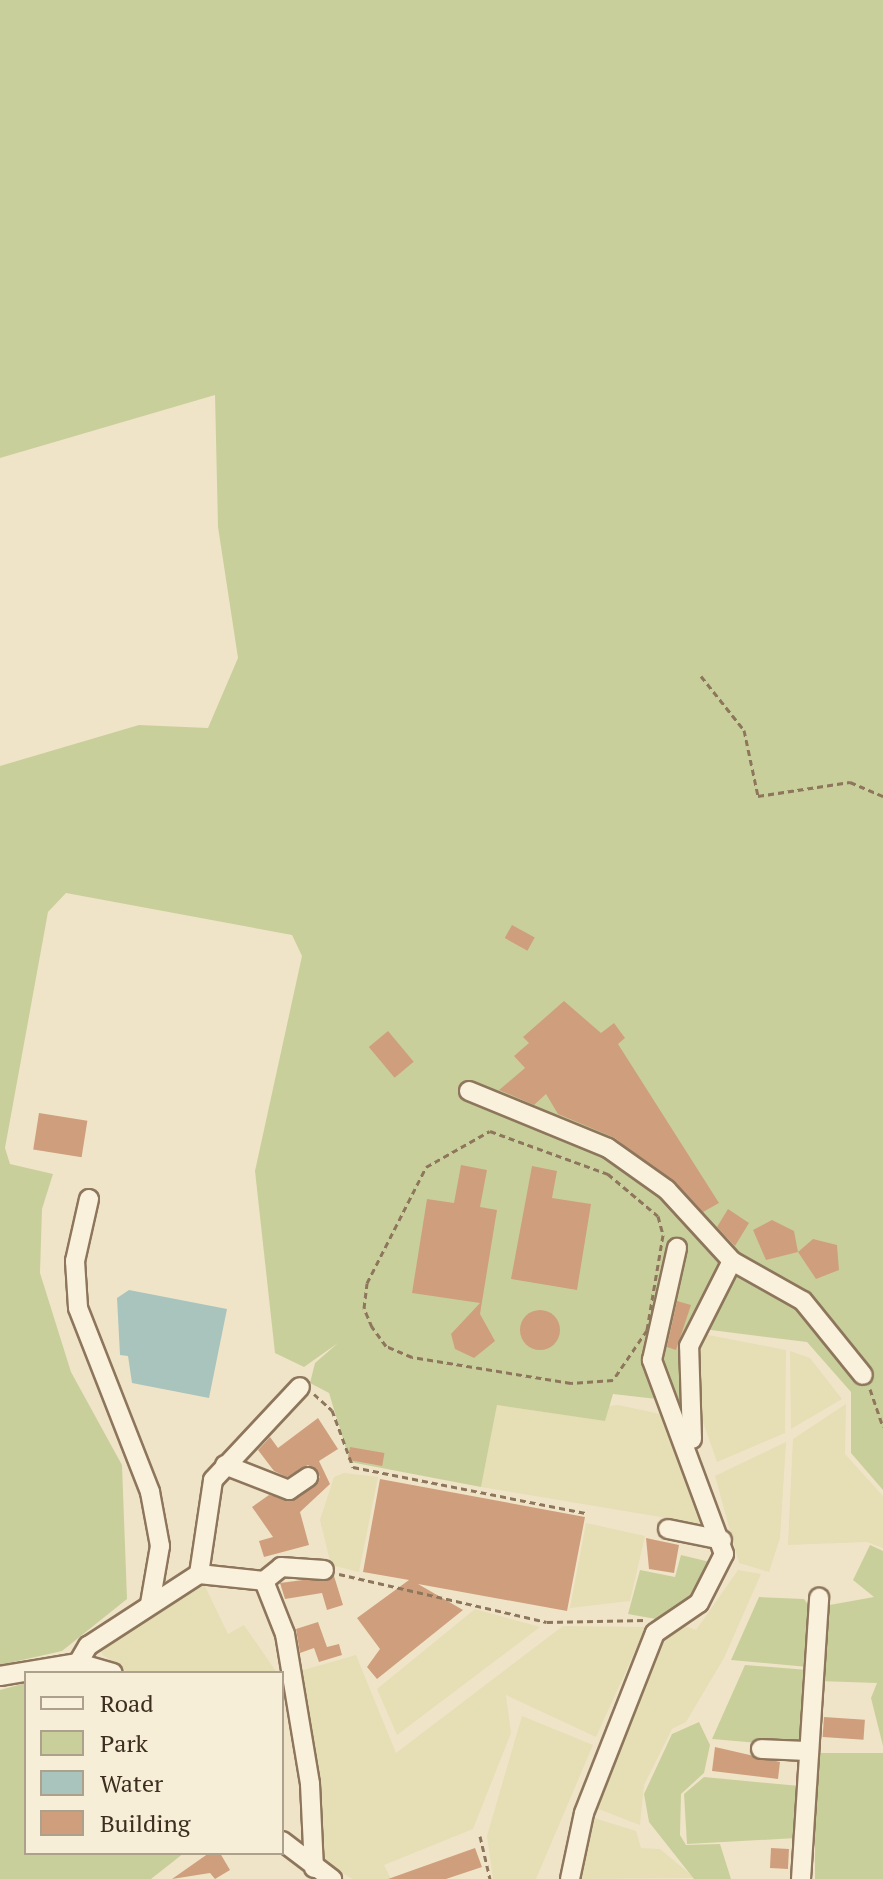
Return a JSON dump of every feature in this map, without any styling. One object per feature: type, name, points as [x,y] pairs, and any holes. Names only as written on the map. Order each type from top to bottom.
[{"type":"street","points":[[469,1091],[608,1148],[667,1190],[732,1261],[803,1301],[863,1375]]},
{"type":"street","points":[[89,1199],[75,1261],[78,1308],[150,1492],[160,1546],[150,1604]]},
{"type":"street","points":[[570,1879],[607,1751],[663,1628],[690,1613],[720,1573],[722,1540],[690,1450],[652,1360],[677,1248]]},
{"type":"street","points":[[690,1450],[689,1346],[732,1261]]},
{"type":"street","points":[[199,1574],[207,1508],[225,1465],[300,1387]]},
{"type":"street","points":[[225,1465],[289,1490],[308,1477]]},
{"type":"street","points":[[668,1529],[722,1540]]},
{"type":"street","points":[[78,1663],[88,1646],[199,1574],[264,1581],[281,1567],[324,1570]]},
{"type":"street","points":[[264,1581],[285,1634],[310,1784],[314,1868]]},
{"type":"street","points":[[801,1879],[819,1598]]},
{"type":"street","points":[[30,1671],[78,1663],[106,1671]]},
{"type":"street","points":[[0,1676],[24,1672]]},
{"type":"street","points":[[761,1749],[809,1751]]},
{"type":"street","points":[[284,1843],[332,1879]]},
{"type":"path","points":[[701,676],[744,730],[758,796],[850,782],[883,796]]},
{"type":"path","points":[[490,1131],[608,1174],[646,1200],[663,1235],[647,1330],[626,1369],[596,1385],[412,1357],[386,1346],[364,1308],[367,1283],[405,1202],[441,1155],[490,1131]]},
{"type":"path","points":[[863,1375],[883,1427]]},
{"type":"path","points":[[300,1387],[332,1410],[353,1467],[585,1513]]},
{"type":"path","points":[[324,1570],[547,1622],[646,1620],[663,1628]]},
{"type":"path","points":[[480,1836],[490,1879]]},
{"type":"shaded area","points":[[703,1334],[786,1350],[785,1433],[717,1462],[693,1393]]},
{"type":"shaded area","points":[[790,1351],[810,1358],[842,1399],[791,1429]]},
{"type":"shaded area","points":[[846,1404],[845,1454],[883,1496],[883,1548],[867,1542],[788,1545],[793,1439]]},
{"type":"shaded area","points":[[497,1405],[605,1421],[609,1406],[660,1414],[668,1419],[702,1524],[481,1487]]},
{"type":"shaded area","points":[[786,1442],[780,1538],[769,1572],[739,1563],[715,1476]]},
{"type":"shaded area","points":[[344,1473],[378,1477],[359,1572],[331,1565],[320,1520],[334,1477]]},
{"type":"shaded area","points":[[586,1523],[645,1536],[630,1601],[570,1608]]},
{"type":"shaded area","points":[[738,1570],[761,1574],[724,1658],[686,1722],[672,1729],[644,1785],[640,1825],[593,1807],[650,1655],[679,1624],[696,1630]]},
{"type":"shaded area","points":[[203,1582],[228,1634],[244,1625],[276,1671],[126,1671],[103,1655],[100,1649]]},
{"type":"shaded area","points":[[475,1609],[540,1627],[397,1735],[377,1689]]},
{"type":"shaded area","points":[[563,1626],[646,1627],[596,1737],[506,1695],[511,1733],[473,1829],[384,1865],[391,1879],[353,1879],[319,1861],[293,1673],[356,1655],[396,1753]]},
{"type":"shaded area","points":[[522,1716],[593,1745],[536,1879],[493,1879],[487,1836]]},
{"type":"shaded area","points":[[594,1818],[636,1831],[641,1848],[660,1849],[695,1878],[575,1879],[588,1821]]},
{"type":"green space","points":[[0,0],[883,0],[883,1490],[851,1453],[851,1392],[807,1342],[703,1329],[732,1280],[709,1304],[683,1402],[613,1394],[605,1421],[497,1405],[481,1487],[350,1462],[329,1393],[310,1383],[315,1363],[338,1343],[304,1367],[275,1353],[255,1171],[302,956],[292,935],[66,893],[48,912],[5,1148],[10,1164],[53,1174],[42,1209],[40,1273],[71,1372],[122,1465],[127,1599],[62,1651],[0,1665],[0,766],[139,725],[208,728],[238,658],[218,527],[215,395],[0,458]]},
{"type":"green space","points":[[870,1545],[883,1551],[883,1746],[871,1698],[877,1683],[818,1681],[824,1606],[874,1597],[853,1580]]},
{"type":"green space","points":[[681,1555],[714,1563],[687,1607],[667,1621],[628,1614],[640,1570],[675,1577]]},
{"type":"green space","points":[[759,1597],[804,1599],[812,1610],[808,1667],[731,1660]]},
{"type":"green space","points":[[745,1665],[808,1670],[804,1747],[712,1739]]},
{"type":"green space","points":[[24,1684],[24,1855],[181,1855],[151,1879],[0,1879],[0,1690]]},
{"type":"green space","points":[[699,1722],[710,1745],[704,1773],[681,1794],[680,1835],[686,1845],[720,1844],[731,1879],[694,1879],[649,1822],[644,1794],[672,1734]]},
{"type":"green space","points":[[815,1753],[883,1753],[883,1879],[815,1879]]},
{"type":"green space","points":[[704,1777],[800,1786],[797,1838],[687,1844],[684,1794]]},
{"type":"water","points":[[129,1290],[227,1309],[209,1398],[132,1383],[128,1356],[120,1355],[117,1298]]},
{"type":"building","points":[[512,925],[535,938],[527,951],[505,938]]},
{"type":"building","points":[[564,1001],[601,1033],[614,1023],[625,1038],[618,1044],[719,1203],[703,1212],[615,1138],[558,1114],[546,1094],[534,1105],[499,1090],[525,1068],[514,1056],[529,1043],[523,1037]]},
{"type":"building","points":[[388,1031],[414,1062],[395,1078],[369,1047]]},
{"type":"building","points":[[39,1113],[87,1121],[82,1157],[33,1150]]},
{"type":"building","points":[[461,1165],[487,1170],[480,1207],[497,1210],[480,1314],[495,1341],[474,1358],[455,1349],[451,1334],[480,1303],[412,1293],[427,1199],[454,1203]]},
{"type":"building","points":[[532,1166],[557,1171],[552,1198],[591,1204],[577,1290],[511,1279]]},
{"type":"building","points":[[728,1209],[749,1223],[735,1246],[717,1227]]},
{"type":"building","points":[[772,1220],[794,1231],[798,1252],[766,1260],[753,1230]]},
{"type":"building","points":[[813,1239],[837,1245],[839,1270],[816,1279],[798,1252]]},
{"type":"building","points":[[677,1301],[691,1305],[676,1350],[667,1347]]},
{"type":"building","points":[[540,1310],[554,1316],[560,1330],[554,1344],[540,1350],[526,1344],[520,1330],[526,1316]]},
{"type":"building","points":[[318,1418],[338,1449],[319,1461],[330,1484],[300,1512],[309,1545],[264,1557],[259,1541],[273,1537],[252,1507],[269,1495],[295,1500],[320,1477],[308,1465],[287,1477],[274,1471],[258,1450],[270,1437],[278,1448]]},
{"type":"building","points":[[350,1447],[384,1453],[382,1466],[348,1460]]},
{"type":"building","points":[[380,1479],[585,1517],[567,1611],[418,1584],[463,1610],[377,1679],[367,1667],[380,1649],[357,1618],[409,1580],[363,1572]]},
{"type":"building","points":[[646,1538],[679,1545],[674,1573],[649,1569]]},
{"type":"building","points":[[334,1576],[343,1605],[327,1610],[322,1593],[285,1599],[280,1583]]},
{"type":"building","points":[[318,1622],[327,1647],[339,1644],[342,1655],[319,1662],[314,1648],[300,1653],[296,1629]]},
{"type":"building","points":[[824,1717],[865,1720],[864,1740],[823,1737]]},
{"type":"building","points":[[715,1747],[780,1762],[778,1779],[712,1771]]},
{"type":"building","points":[[475,1848],[482,1867],[446,1879],[388,1879]]},
{"type":"building","points":[[771,1848],[789,1849],[788,1869],[770,1868]]},
{"type":"building","points":[[206,1855],[221,1855],[230,1870],[215,1879],[210,1873],[172,1879]]}]
